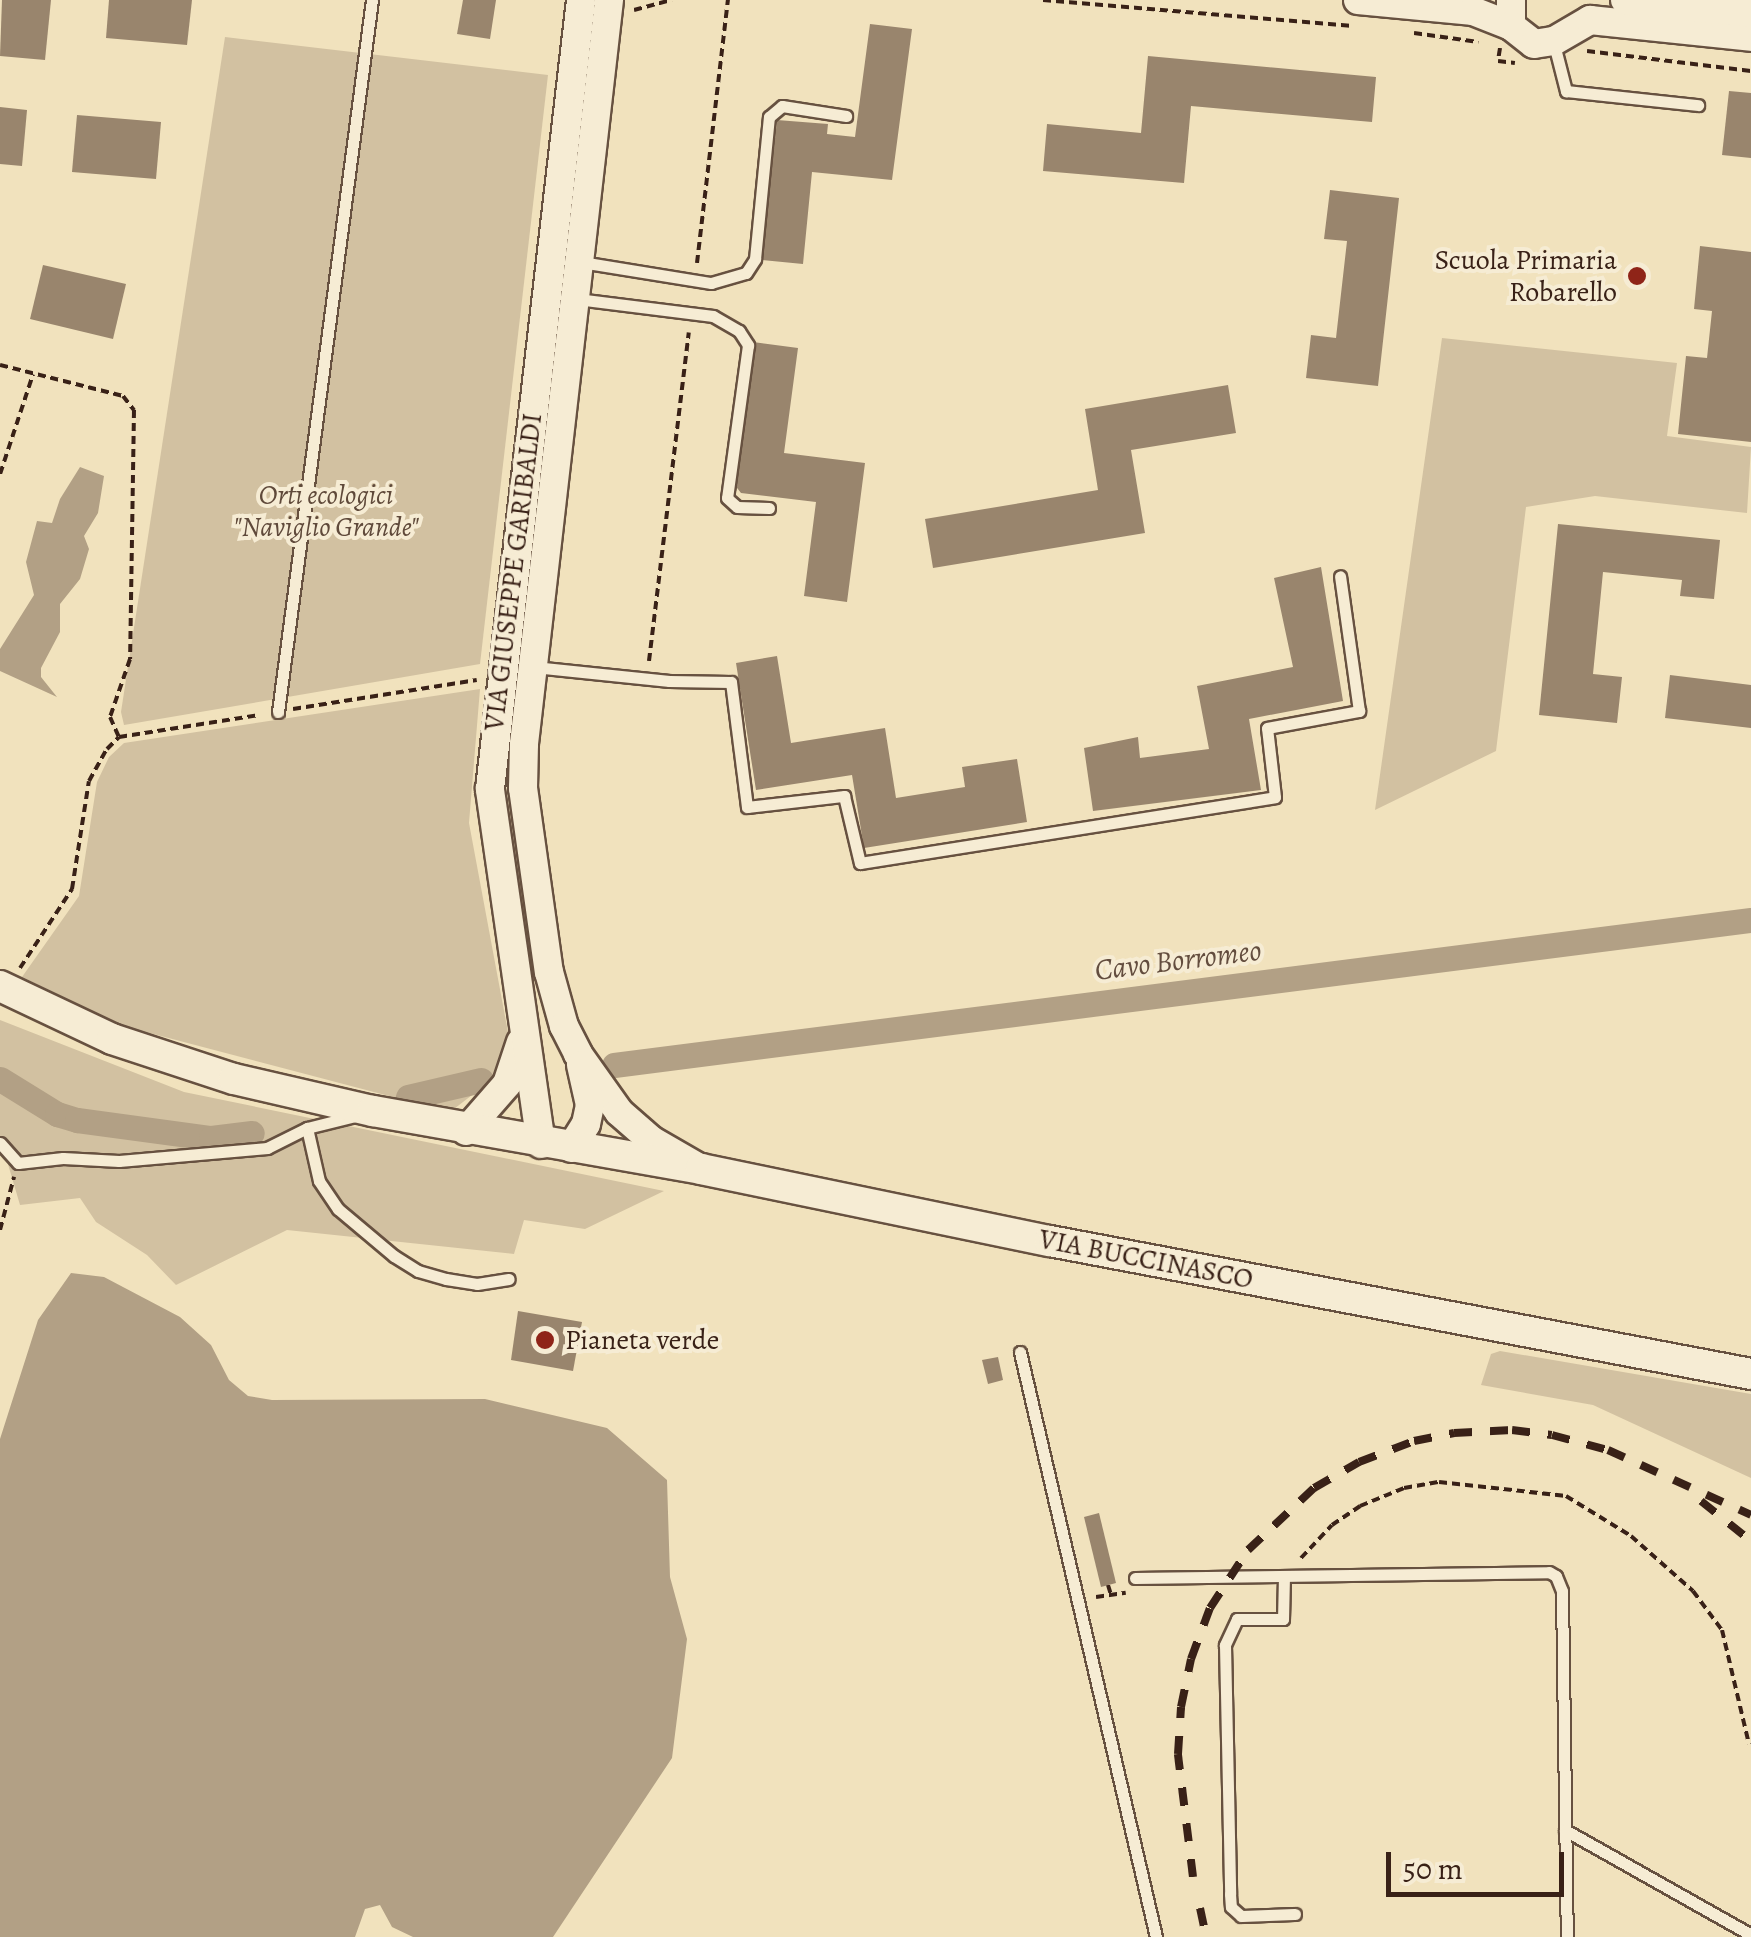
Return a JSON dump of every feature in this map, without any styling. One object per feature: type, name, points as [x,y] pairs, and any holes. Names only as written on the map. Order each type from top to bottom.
[{"type":"main road","name":"VIA BUCCINASCO","points":[[3,987],[112,1039],[234,1079],[374,1111],[466,1131],[701,1169],[1050,1241],[1751,1374]]},
{"type":"street","name":"VIA GIUSEPPE GARIBALDI","points":[[556,1146],[524,1031],[490,789],[581,0]]},
{"type":"street","name":"VIA GIUSEPPE GARIBALDI","points":[[578,1054],[554,1000],[526,824],[524,744],[609,0]]},
{"type":"street","points":[[1558,45],[1570,16],[1567,0]]},
{"type":"street","points":[[1624,0],[1751,13]]},
{"type":"street","points":[[1362,14],[1474,11],[1507,24],[1524,40],[1558,45],[1590,20],[1751,38]]},
{"type":"street","points":[[466,1131],[507,1084],[524,1031]]},
{"type":"street","points":[[556,1146],[586,1124],[590,1105],[578,1054]]},
{"type":"street","points":[[578,1054],[619,1112],[651,1140],[701,1169]]},
{"type":"lane","points":[[278,712],[372,0]]},
{"type":"lane","points":[[1558,45],[1566,91],[1698,105]]},
{"type":"lane","points":[[581,262],[711,283],[746,272],[755,259],[769,118],[782,106],[846,116]]},
{"type":"lane","points":[[576,299],[712,316],[739,331],[748,345],[727,498],[737,507],[769,508]]},
{"type":"lane","points":[[534,667],[648,679],[732,682],[748,806],[844,796],[860,863],[1275,797],[1267,728],[1359,711],[1340,576]]},
{"type":"lane","points":[[0,1143],[18,1163],[63,1158],[119,1161],[255,1150],[307,1128],[374,1111]]},
{"type":"lane","points":[[307,1128],[319,1181],[338,1209],[394,1256],[418,1271],[458,1282],[509,1279]]},
{"type":"lane","points":[[1020,1352],[1156,1937]]},
{"type":"lane","points":[[1135,1578],[1549,1572],[1556,1576],[1562,1591],[1567,1937]]},
{"type":"lane","points":[[1284,1576],[1283,1619],[1237,1619],[1225,1646],[1230,1894],[1232,1907],[1241,1916],[1296,1914]]},
{"type":"lane","points":[[1565,1830],[1751,1935]]},
{"type":"path","points":[[696,273],[728,0]]},
{"type":"path","points":[[1042,0],[1362,14]]},
{"type":"path","points":[[1507,24],[1498,61],[1544,66],[1558,45],[1751,72]]},
{"type":"path","points":[[1404,32],[1482,43]]},
{"type":"path","points":[[648,679],[689,332]]},
{"type":"path","points":[[0,366],[123,396],[134,410],[130,659],[110,717],[119,737]]},
{"type":"path","points":[[0,474],[33,374]]},
{"type":"path","points":[[3,987],[72,889],[89,780],[119,737],[501,674]]},
{"type":"path","points":[[0,1230],[18,1163]]},
{"type":"path","points":[[1078,1600],[1138,1591],[1135,1578]]},
{"type":"path","points":[[1108,1585],[1111,1595]]},
{"type":"green space","name":"Orti ecologici \"Naviglio Grande\"","points":[[225,37],[548,75],[480,664],[124,725],[121,712]]},
{"type":"green space","points":[[1442,338],[1677,363],[1667,436],[1751,447],[1747,513],[1595,496],[1526,507],[1496,751],[1375,810]]},
{"type":"green space","points":[[480,689],[469,823],[510,1043],[489,1082],[450,1112],[123,1026],[22,977],[79,896],[97,782],[109,757],[124,743]]},
{"type":"green space","points":[[0,1020],[184,1092],[664,1191],[585,1229],[524,1220],[514,1254],[287,1230],[176,1285],[147,1255],[96,1222],[80,1198],[20,1205],[0,1137]]},
{"type":"green space","points":[[1500,1351],[1751,1394],[1751,1478],[1593,1405],[1481,1385],[1491,1354]]},
{"type":"shaded area","points":[[80,467],[104,476],[98,513],[84,536],[89,549],[80,579],[60,604],[60,632],[41,668],[41,677],[57,697],[0,671],[0,649],[34,595],[26,562],[37,521],[52,523],[60,499]]},
{"type":"shaded area","points":[[71,1273],[104,1277],[180,1317],[211,1345],[229,1380],[248,1396],[272,1400],[485,1399],[607,1428],[667,1480],[670,1577],[687,1639],[672,1758],[553,1937],[413,1937],[392,1927],[380,1905],[365,1909],[355,1937],[0,1937],[0,1439],[38,1320]]},
{"type":"building","points":[[2,0],[51,0],[45,60],[0,56]]},
{"type":"building","points":[[109,0],[192,0],[187,45],[106,38]]},
{"type":"building","points":[[463,0],[496,0],[490,39],[457,34]]},
{"type":"building","points":[[870,24],[912,29],[892,180],[812,172],[803,264],[762,260],[777,120],[828,124],[827,134],[855,137]]},
{"type":"building","points":[[1148,56],[1376,77],[1372,122],[1191,106],[1184,183],[1043,171],[1047,124],[1141,133]]},
{"type":"building","points":[[1729,91],[1751,93],[1751,158],[1722,155]]},
{"type":"building","points":[[0,107],[27,110],[22,166],[0,164]]},
{"type":"building","points":[[77,115],[161,122],[156,179],[72,172]]},
{"type":"building","points":[[1330,190],[1399,198],[1378,386],[1306,378],[1311,335],[1336,338],[1347,241],[1324,239]]},
{"type":"building","points":[[1700,246],[1751,252],[1751,442],[1678,434],[1686,356],[1707,358],[1712,311],[1694,309]]},
{"type":"building","points":[[43,265],[126,284],[113,339],[30,319]]},
{"type":"building","points":[[753,342],[798,348],[784,453],[865,463],[847,602],[804,596],[816,502],[741,493],[734,484]]},
{"type":"building","points":[[1228,385],[1236,433],[1131,450],[1145,533],[933,568],[925,519],[1098,490],[1085,409]]},
{"type":"building","points":[[1558,524],[1720,540],[1714,599],[1680,596],[1682,580],[1603,572],[1593,674],[1622,677],[1617,723],[1539,715]]},
{"type":"building","points":[[1321,567],[1343,701],[1249,719],[1261,790],[1093,811],[1084,748],[1138,737],[1140,758],[1209,749],[1197,686],[1293,667],[1274,578]]},
{"type":"building","points":[[777,656],[791,743],[885,728],[896,798],[965,787],[962,767],[1017,759],[1027,822],[864,848],[852,775],[756,790],[736,663]]},
{"type":"building","points":[[1670,675],[1751,685],[1751,728],[1665,718]]},
{"type":"building","points":[[518,1311],[582,1322],[573,1371],[511,1360]]},
{"type":"building","points":[[998,1357],[1003,1380],[988,1384],[982,1360]]},
{"type":"building","points":[[1099,1513],[1116,1583],[1101,1587],[1084,1517]]},
{"type":"waterway","name":"Cavo Borromeo","points":[[614,1065],[1751,920]]},
{"type":"waterway","name":"Cavo Borromeo","points":[[0,1079],[57,1114],[77,1120],[211,1138],[252,1133]]},
{"type":"waterway","name":"Cavo Borromeo","points":[[408,1097],[481,1080]]},
{"type":"railway","points":[[1193,1877],[1178,1754],[1181,1707],[1191,1659],[1210,1608],[1248,1550],[1314,1488],[1359,1462],[1414,1441],[1454,1433],[1512,1430],[1552,1435],[1608,1450],[1751,1515]]},
{"type":"railway","points":[[1701,1501],[1751,1541]]},
{"type":"railway","points":[[1200,1908],[1206,1937]]},
{"type":"place","name":"Scuola Primaria Robarello","points":[[1637,276]]},
{"type":"place","name":"Pianeta verde","points":[[545,1340]]}]
